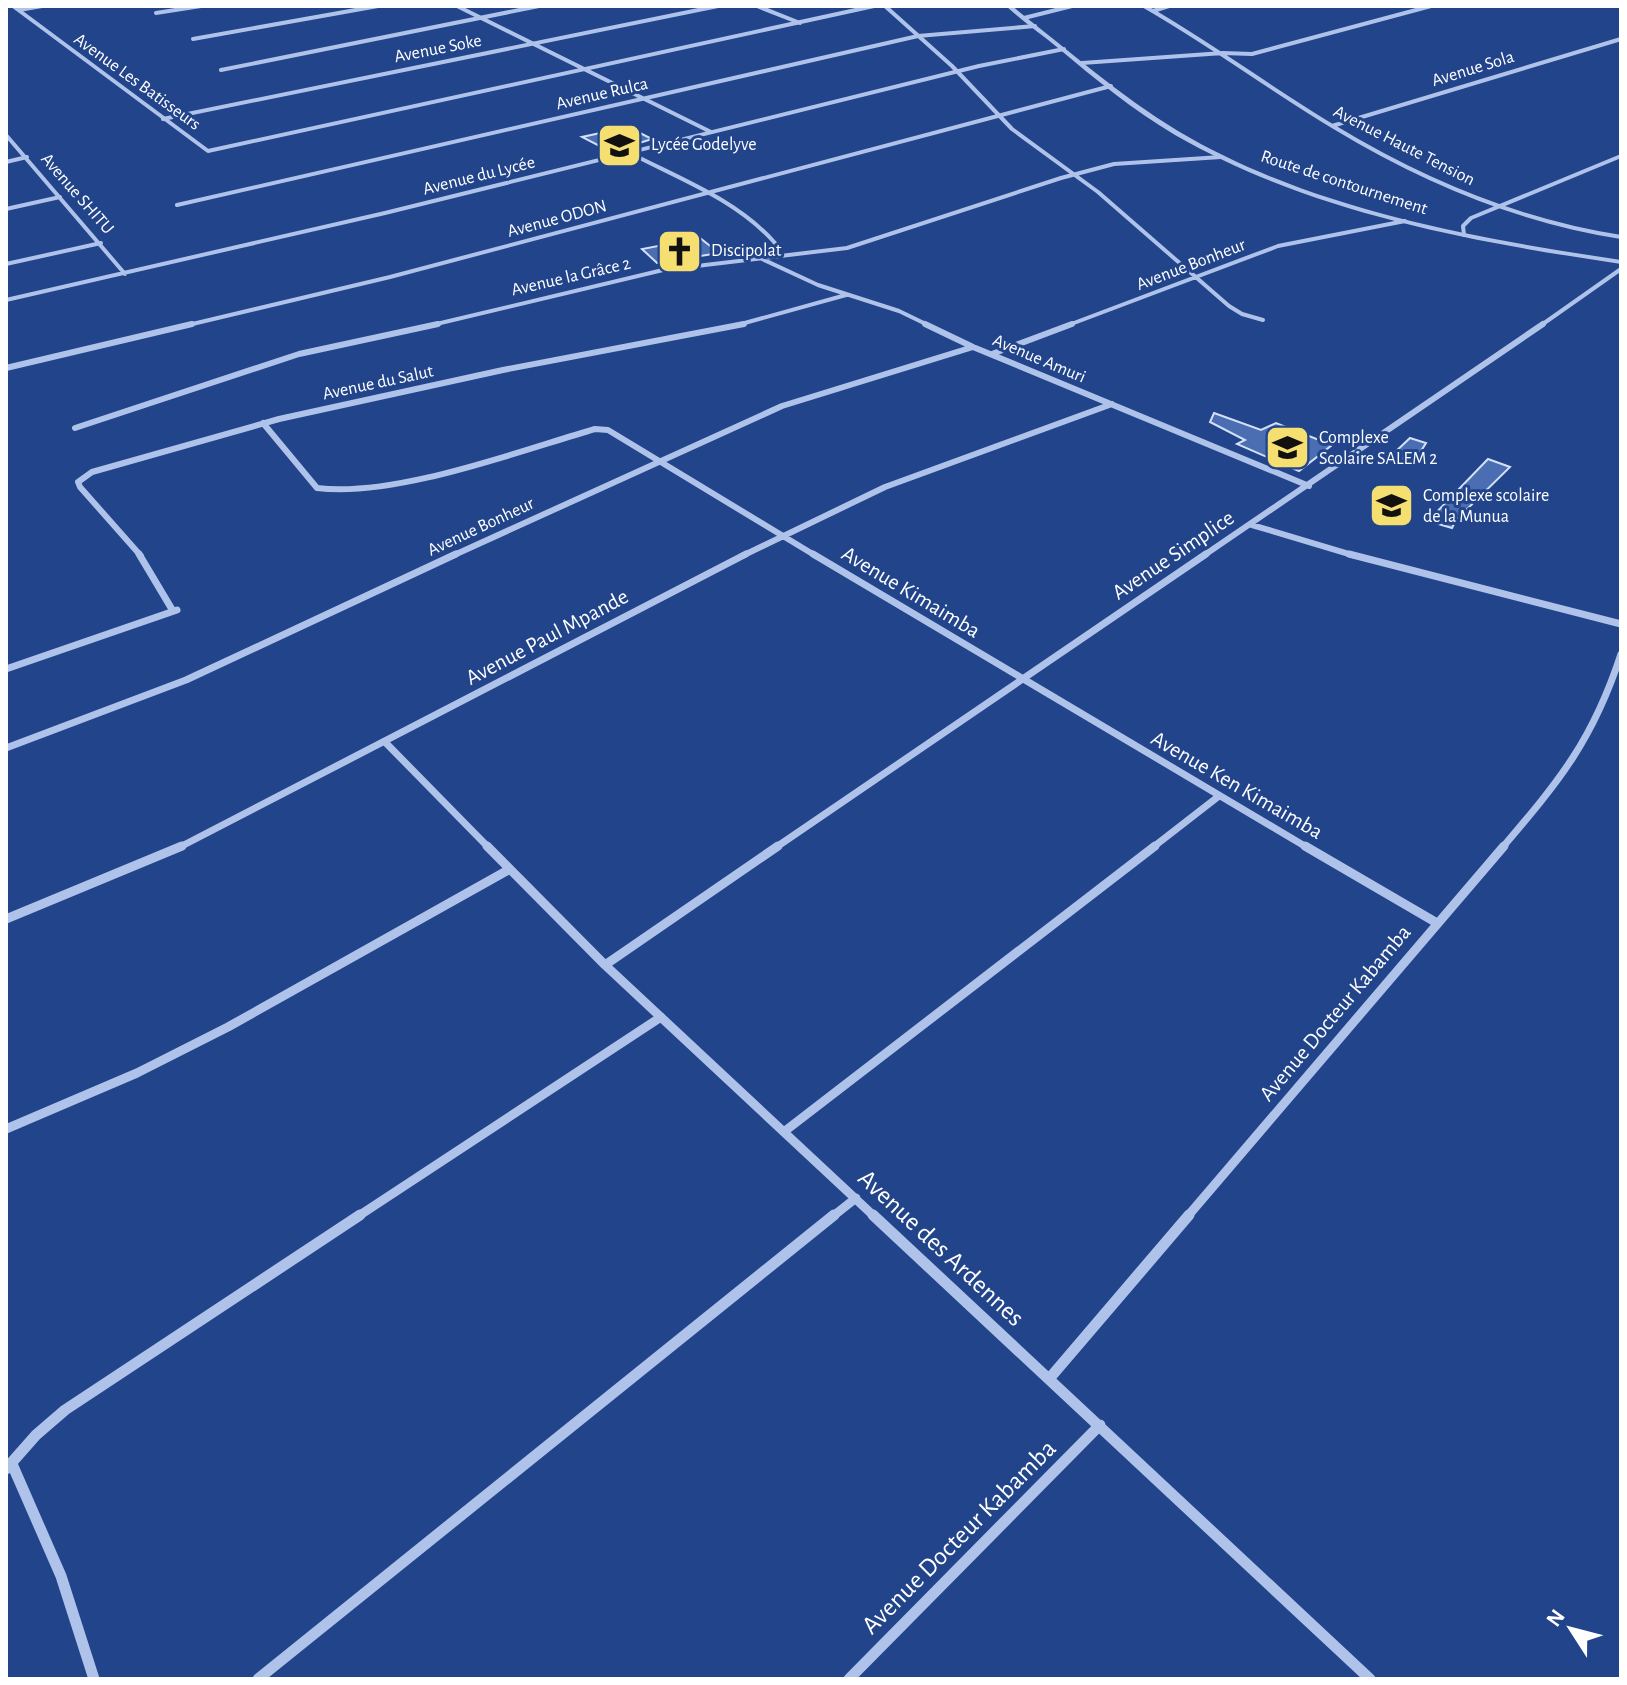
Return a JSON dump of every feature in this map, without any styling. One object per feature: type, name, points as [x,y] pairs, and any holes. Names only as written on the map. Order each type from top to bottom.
[{"type":"street","name":"Avenue Les Batisseurs","points":[[13,6],[208,151],[586,70]]},
{"type":"street","points":[[19,10],[42,6]]},
{"type":"street","points":[[156,13],[201,6]]},
{"type":"street","points":[[193,39],[378,6]]},
{"type":"street","points":[[457,6],[712,133]]},
{"type":"street","points":[[221,70],[539,6]]},
{"type":"street","name":"Avenue Soke","points":[[163,119],[718,6]]},
{"type":"street","points":[[757,6],[801,23]]},
{"type":"street","points":[[586,70],[874,6]]},
{"type":"street","points":[[885,6],[957,72],[1012,129],[1076,175],[1196,279],[1242,314],[1263,320]]},
{"type":"street","name":"Route de contournement","points":[[1009,6],[1177,133],[1280,183],[1405,221],[1464,235],[1621,262]]},
{"type":"street","points":[[1024,18],[1072,6]]},
{"type":"street","name":"Avenue Haute Tension","points":[[1144,6],[1223,53],[1332,126],[1390,158],[1498,208],[1558,227],[1621,237]]},
{"type":"street","points":[[1153,11],[1169,6]]},
{"type":"street","points":[[1082,63],[1223,53],[1252,54],[1431,6]]},
{"type":"street","name":"Avenue Rulca","points":[[177,205],[918,36],[1035,26]]},
{"type":"street","name":"Avenue Sola","points":[[1332,126],[1621,39]]},
{"type":"street","name":"Avenue du Lycée","points":[[6,300],[1064,49]]},
{"type":"street","name":"Avenue ODON","points":[[6,368],[359,285],[1111,86]]},
{"type":"street","name":"Avenue SHITU","points":[[6,135],[125,274]]},
{"type":"street","points":[[630,153],[747,216],[766,230],[775,243],[770,256]]},
{"type":"street","points":[[1464,235],[1466,221],[1621,156]]},
{"type":"street","points":[[6,162],[27,157]]},
{"type":"street","name":"Avenue la Grâce 2","points":[[75,428],[299,354],[353,340],[433,325],[650,273],[847,248],[1076,175],[1146,160],[1221,157]]},
{"type":"street","points":[[6,209],[60,197]]},
{"type":"street","name":"Avenue Bonheur","points":[[991,354],[1278,246],[1405,221]]},
{"type":"street","points":[[6,264],[101,243]]},
{"type":"street","name":"Avenue Amuri","points":[[758,257],[846,295],[899,311],[973,347],[1309,486]]},
{"type":"street","name":"Avenue Simplice","points":[[605,965],[1019,679],[1309,486],[1621,269]]},
{"type":"street","name":"Avenue du Salut","points":[[6,669],[176,611],[143,558],[80,487],[78,482],[92,472],[263,423],[503,370],[749,323],[846,295]]},
{"type":"street","name":"Avenue Bonheur","points":[[6,748],[186,680],[660,459],[782,406],[973,347]]},
{"type":"street","name":"Avenue Paul Mpande","points":[[6,919],[158,857],[723,565],[885,487],[1112,404]]},
{"type":"street","name":"Avenue Kimaimba","points":[[263,423],[317,488],[325,492],[355,490],[438,473],[595,429],[608,430],[1019,679]]},
{"type":"street","points":[[1252,525],[1356,556],[1621,624]]},
{"type":"street","name":"Avenue Docteur Kabamba","points":[[1049,1379],[1584,748],[1605,707],[1621,654]]},
{"type":"street","name":"Avenue Ken Kimaimba","points":[[1019,679],[1437,923]]},
{"type":"street","name":"Avenue des Ardennes","points":[[385,742],[605,965],[1370,1679]]},
{"type":"street","points":[[785,1131],[1219,796]]},
{"type":"street","points":[[6,1129],[137,1073],[228,1027],[510,869]]},
{"type":"street","points":[[94,1679],[61,1576],[9,1467],[36,1435],[65,1410],[661,1017]]},
{"type":"street","points":[[258,1679],[856,1198]]},
{"type":"street","name":"Avenue Docteur Kabamba","points":[[849,1679],[1100,1425]]},
{"type":"building","points":[[628,127],[652,139],[611,152],[582,137]]},
{"type":"building","name":"Discipolat","points":[[700,238],[719,253],[657,263],[642,249]]},
{"type":"building","points":[[1214,413],[1261,430],[1276,423],[1332,445],[1299,471],[1237,444],[1245,440],[1210,422]]},
{"type":"building","points":[[1410,438],[1426,443],[1414,462],[1392,455]]},
{"type":"building","points":[[1488,459],[1510,467],[1456,520],[1452,528],[1428,521]]},
{"type":"place","name":"Lycée Godelyve","points":[[620,145]]},
{"type":"place","name":"Discipolat","points":[[680,251]]},
{"type":"place","name":"Complexe Scolaire SALEM 2","points":[[1288,448]]},
{"type":"place","name":"Complexe scolaire de la Munua","points":[[1392,506]]}]
